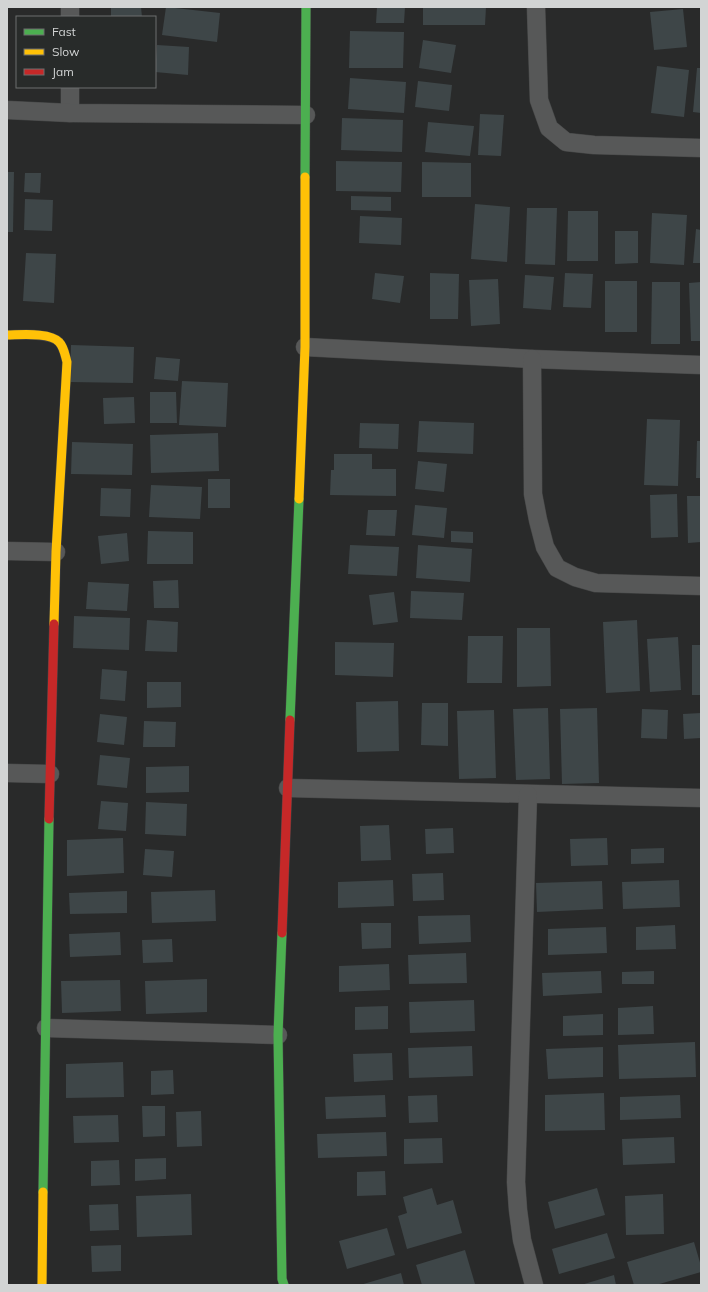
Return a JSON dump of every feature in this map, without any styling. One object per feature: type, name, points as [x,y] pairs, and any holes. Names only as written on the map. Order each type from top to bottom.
[{"type":"street","points":[[284,1285],[282,1279],[278,1035],[305,347],[306,7]]},
{"type":"street","points":[[536,7],[539,100],[550,128],[566,142],[594,145],[701,148]]},
{"type":"street","points":[[70,88],[70,113]]},
{"type":"street","points":[[7,110],[70,113],[306,115]]},
{"type":"street","points":[[7,335],[50,337],[57,340],[62,346],[68,362],[56,552],[50,774],[42,1285]]},
{"type":"street","points":[[305,347],[532,359],[701,365]]},
{"type":"street","points":[[532,359],[533,494],[545,547],[558,568],[575,577],[596,583],[701,586]]},
{"type":"street","points":[[7,551],[56,552]]},
{"type":"street","points":[[7,772],[50,774]]},
{"type":"street","points":[[288,788],[701,798]]},
{"type":"street","points":[[528,795],[516,1182],[522,1240],[534,1285]]},
{"type":"street","points":[[46,1028],[278,1035]]},
{"type":"building","points":[[111,7],[141,7],[142,16],[111,16]]},
{"type":"building","points":[[166,7],[220,13],[217,42],[162,35]]},
{"type":"building","points":[[377,7],[405,7],[404,23],[376,23]]},
{"type":"building","points":[[423,7],[486,7],[485,25],[423,25]]},
{"type":"building","points":[[683,9],[687,47],[654,50],[650,12]]},
{"type":"building","points":[[350,31],[404,32],[403,68],[349,68]]},
{"type":"building","points":[[423,40],[456,45],[451,73],[419,68]]},
{"type":"building","points":[[157,45],[189,47],[188,75],[156,72]]},
{"type":"building","points":[[657,66],[689,70],[684,117],[651,113]]},
{"type":"building","points":[[697,68],[701,68],[701,113],[693,112]]},
{"type":"building","points":[[350,78],[406,82],[404,113],[348,109]]},
{"type":"building","points":[[418,81],[452,85],[449,111],[415,107]]},
{"type":"building","points":[[480,114],[504,115],[501,156],[478,155]]},
{"type":"building","points":[[342,118],[403,120],[402,152],[341,150]]},
{"type":"building","points":[[428,122],[474,126],[470,156],[425,152]]},
{"type":"building","points":[[336,161],[402,162],[401,192],[336,191]]},
{"type":"building","points":[[422,162],[471,163],[471,197],[422,197]]},
{"type":"building","points":[[7,172],[14,172],[13,232],[7,232]]},
{"type":"building","points":[[25,173],[41,173],[40,193],[24,192]]},
{"type":"building","points":[[351,196],[391,197],[391,211],[351,210]]},
{"type":"building","points":[[25,199],[53,200],[52,231],[24,230]]},
{"type":"building","points":[[475,204],[510,207],[507,262],[471,259]]},
{"type":"building","points":[[527,208],[557,208],[555,265],[525,264]]},
{"type":"building","points":[[568,211],[598,211],[598,261],[567,261]]},
{"type":"building","points":[[652,213],[687,215],[684,265],[650,263]]},
{"type":"building","points":[[360,216],[402,218],[401,245],[359,243]]},
{"type":"building","points":[[696,229],[701,230],[701,263],[693,263]]},
{"type":"building","points":[[615,231],[638,231],[638,263],[615,264]]},
{"type":"building","points":[[26,253],[56,254],[54,303],[23,301]]},
{"type":"building","points":[[375,273],[404,276],[400,303],[372,299]]},
{"type":"building","points":[[430,273],[459,274],[458,319],[430,319]]},
{"type":"building","points":[[565,273],[593,274],[591,308],[563,307]]},
{"type":"building","points":[[525,275],[554,277],[551,310],[523,308]]},
{"type":"building","points":[[498,279],[500,324],[471,326],[469,280]]},
{"type":"building","points":[[605,281],[637,281],[637,332],[605,332]]},
{"type":"building","points":[[652,282],[680,282],[680,344],[651,344]]},
{"type":"building","points":[[701,282],[701,341],[691,341],[689,283]]},
{"type":"building","points":[[71,345],[134,347],[133,383],[70,382]]},
{"type":"building","points":[[156,357],[180,359],[178,381],[154,379]]},
{"type":"building","points":[[182,381],[228,383],[226,427],[179,425]]},
{"type":"building","points":[[150,392],[176,392],[177,423],[150,423]]},
{"type":"building","points":[[134,397],[135,423],[104,424],[103,398]]},
{"type":"building","points":[[647,419],[680,420],[678,486],[644,485]]},
{"type":"building","points":[[419,421],[474,423],[473,454],[417,452]]},
{"type":"building","points":[[360,423],[399,424],[398,449],[359,448]]},
{"type":"building","points":[[218,433],[219,471],[151,473],[150,435]]},
{"type":"building","points":[[697,441],[701,441],[701,478],[696,478]]},
{"type":"building","points":[[72,442],[133,444],[132,475],[71,474]]},
{"type":"building","points":[[334,454],[372,454],[372,469],[396,469],[396,496],[330,495],[331,470],[334,470]]},
{"type":"building","points":[[418,461],[447,464],[444,492],[415,489]]},
{"type":"building","points":[[208,479],[230,479],[230,508],[208,508]]},
{"type":"building","points":[[151,485],[202,487],[200,519],[149,517]]},
{"type":"building","points":[[101,488],[131,489],[130,517],[100,516]]},
{"type":"building","points":[[677,494],[678,537],[651,538],[650,495]]},
{"type":"building","points":[[687,496],[701,496],[701,542],[688,543]]},
{"type":"building","points":[[415,505],[447,508],[444,538],[412,535]]},
{"type":"building","points":[[368,510],[397,510],[395,536],[366,535]]},
{"type":"building","points":[[148,531],[193,532],[193,564],[147,564]]},
{"type":"building","points":[[451,531],[473,532],[473,543],[451,542]]},
{"type":"building","points":[[127,533],[129,561],[101,564],[98,536]]},
{"type":"building","points":[[350,545],[399,547],[397,576],[348,574]]},
{"type":"building","points":[[418,545],[472,549],[470,582],[416,578]]},
{"type":"building","points":[[178,580],[179,608],[154,608],[153,581]]},
{"type":"building","points":[[88,582],[129,584],[127,611],[86,609]]},
{"type":"building","points":[[411,591],[464,593],[462,620],[410,618]]},
{"type":"building","points":[[394,592],[398,622],[373,625],[369,595]]},
{"type":"building","points":[[74,616],[130,618],[129,650],[73,648]]},
{"type":"building","points":[[147,620],[178,622],[177,652],[145,651]]},
{"type":"building","points":[[637,620],[640,691],[606,693],[603,622]]},
{"type":"building","points":[[517,628],[550,628],[551,686],[517,687]]},
{"type":"building","points":[[468,636],[503,636],[502,683],[467,683]]},
{"type":"building","points":[[678,637],[681,690],[650,692],[647,639]]},
{"type":"building","points":[[335,642],[394,643],[393,677],[335,675]]},
{"type":"building","points":[[692,645],[701,645],[701,695],[692,695]]},
{"type":"building","points":[[102,669],[127,671],[125,701],[100,699]]},
{"type":"building","points":[[147,682],[181,682],[181,707],[147,708]]},
{"type":"building","points":[[398,701],[399,751],[357,752],[356,702]]},
{"type":"building","points":[[422,703],[448,703],[448,746],[421,745]]},
{"type":"building","points":[[548,708],[550,779],[516,780],[513,709]]},
{"type":"building","points":[[597,708],[599,783],[562,784],[560,709]]},
{"type":"building","points":[[642,709],[668,710],[667,739],[641,738]]},
{"type":"building","points":[[494,710],[496,778],[459,779],[457,711]]},
{"type":"building","points":[[701,713],[701,738],[684,739],[683,714]]},
{"type":"building","points":[[100,714],[127,717],[124,745],[97,742]]},
{"type":"building","points":[[144,721],[176,722],[175,747],[143,747]]},
{"type":"building","points":[[100,755],[130,758],[127,788],[97,785]]},
{"type":"building","points":[[189,766],[189,792],[146,793],[146,767]]},
{"type":"building","points":[[101,801],[128,803],[126,831],[98,829]]},
{"type":"building","points":[[146,802],[187,804],[186,836],[145,834]]},
{"type":"building","points":[[389,825],[391,860],[361,861],[360,826]]},
{"type":"building","points":[[453,828],[454,853],[426,854],[425,829]]},
{"type":"building","points":[[123,838],[124,873],[67,876],[67,840]]},
{"type":"building","points":[[607,838],[608,865],[571,866],[570,839]]},
{"type":"building","points":[[664,848],[664,863],[631,864],[631,849]]},
{"type":"building","points":[[145,849],[174,851],[172,877],[143,875]]},
{"type":"building","points":[[443,873],[444,900],[413,901],[412,874]]},
{"type":"building","points":[[393,880],[394,906],[338,908],[338,882]]},
{"type":"building","points":[[679,880],[680,907],[623,909],[622,882]]},
{"type":"building","points":[[602,881],[603,909],[537,912],[536,883]]},
{"type":"building","points":[[215,890],[216,921],[152,923],[151,892]]},
{"type":"building","points":[[127,891],[127,913],[70,914],[69,893]]},
{"type":"building","points":[[470,915],[471,942],[419,944],[418,916]]},
{"type":"building","points":[[361,923],[391,923],[391,948],[362,949]]},
{"type":"building","points":[[675,925],[676,949],[636,950],[636,927]]},
{"type":"building","points":[[606,927],[607,953],[548,955],[548,929]]},
{"type":"building","points":[[120,932],[121,955],[70,957],[69,934]]},
{"type":"building","points":[[172,939],[173,962],[143,963],[142,940]]},
{"type":"building","points":[[466,953],[467,983],[409,984],[408,955]]},
{"type":"building","points":[[389,964],[390,990],[339,992],[339,966]]},
{"type":"building","points":[[601,971],[602,993],[543,996],[542,973]]},
{"type":"building","points":[[654,971],[654,984],[622,984],[622,972]]},
{"type":"building","points":[[207,979],[207,1012],[146,1014],[145,981]]},
{"type":"building","points":[[120,980],[121,1011],[62,1013],[61,981]]},
{"type":"building","points":[[474,1000],[475,1031],[410,1033],[409,1002]]},
{"type":"building","points":[[388,1006],[388,1029],[355,1030],[355,1007]]},
{"type":"building","points":[[653,1006],[654,1034],[618,1035],[618,1008]]},
{"type":"building","points":[[603,1014],[603,1035],[563,1036],[563,1016]]},
{"type":"building","points":[[695,1042],[696,1077],[619,1079],[618,1045]]},
{"type":"building","points":[[472,1046],[473,1076],[409,1078],[408,1048]]},
{"type":"building","points":[[603,1047],[603,1077],[548,1079],[546,1049]]},
{"type":"building","points":[[392,1053],[393,1080],[354,1082],[353,1054]]},
{"type":"building","points":[[123,1062],[124,1097],[66,1098],[66,1064]]},
{"type":"building","points":[[173,1070],[174,1094],[151,1095],[151,1071]]},
{"type":"building","points":[[604,1093],[605,1130],[545,1131],[545,1095]]},
{"type":"building","points":[[385,1095],[386,1117],[326,1119],[325,1097]]},
{"type":"building","points":[[437,1095],[438,1122],[409,1123],[408,1096]]},
{"type":"building","points":[[680,1095],[681,1118],[620,1120],[620,1097]]},
{"type":"building","points":[[142,1106],[165,1106],[165,1136],[143,1137]]},
{"type":"building","points":[[201,1111],[202,1146],[177,1147],[176,1112]]},
{"type":"building","points":[[118,1115],[119,1142],[74,1143],[73,1116]]},
{"type":"building","points":[[386,1132],[387,1156],[318,1158],[317,1134]]},
{"type":"building","points":[[674,1137],[675,1163],[623,1165],[622,1139]]},
{"type":"building","points":[[442,1138],[443,1163],[404,1164],[404,1139]]},
{"type":"building","points":[[166,1158],[166,1179],[135,1181],[135,1159]]},
{"type":"building","points":[[119,1160],[120,1185],[91,1186],[91,1161]]},
{"type":"building","points":[[385,1171],[386,1195],[357,1196],[357,1172]]},
{"type":"building","points":[[432,1188],[437,1205],[453,1200],[462,1233],[407,1249],[398,1216],[407,1213],[403,1197]]},
{"type":"building","points":[[597,1188],[605,1215],[555,1229],[548,1202]]},
{"type":"building","points":[[191,1194],[192,1235],[137,1237],[136,1196]]},
{"type":"building","points":[[663,1194],[664,1234],[626,1235],[625,1196]]},
{"type":"building","points":[[118,1204],[119,1230],[90,1231],[89,1205]]},
{"type":"building","points":[[387,1228],[395,1255],[347,1269],[339,1241]]},
{"type":"building","points":[[607,1233],[615,1258],[559,1274],[552,1249]]},
{"type":"building","points":[[694,1242],[701,1266],[701,1272],[656,1285],[634,1285],[627,1262]]},
{"type":"building","points":[[121,1245],[121,1271],[92,1272],[91,1246]]},
{"type":"building","points":[[465,1250],[475,1284],[422,1285],[416,1265]]},
{"type":"building","points":[[401,1273],[404,1285],[360,1285]]},
{"type":"building","points":[[614,1275],[616,1285],[581,1285]]},
{"type":"traffic: fast","points":[[305,177],[306,7]]},
{"type":"traffic: fast","points":[[290,720],[299,499]]},
{"type":"traffic: fast","points":[[43,1192],[49,819]]},
{"type":"traffic: fast","points":[[282,933],[278,1035],[282,1279],[284,1285]]},
{"type":"traffic: slow","points":[[299,499],[305,347],[305,177]]},
{"type":"traffic: slow","points":[[7,335],[42,335],[55,339],[62,346],[67,362],[56,552],[54,624]]},
{"type":"traffic: slow","points":[[42,1285],[43,1192]]},
{"type":"traffic: jam","points":[[49,819],[54,624]]},
{"type":"traffic: jam","points":[[282,933],[290,720]]}]
